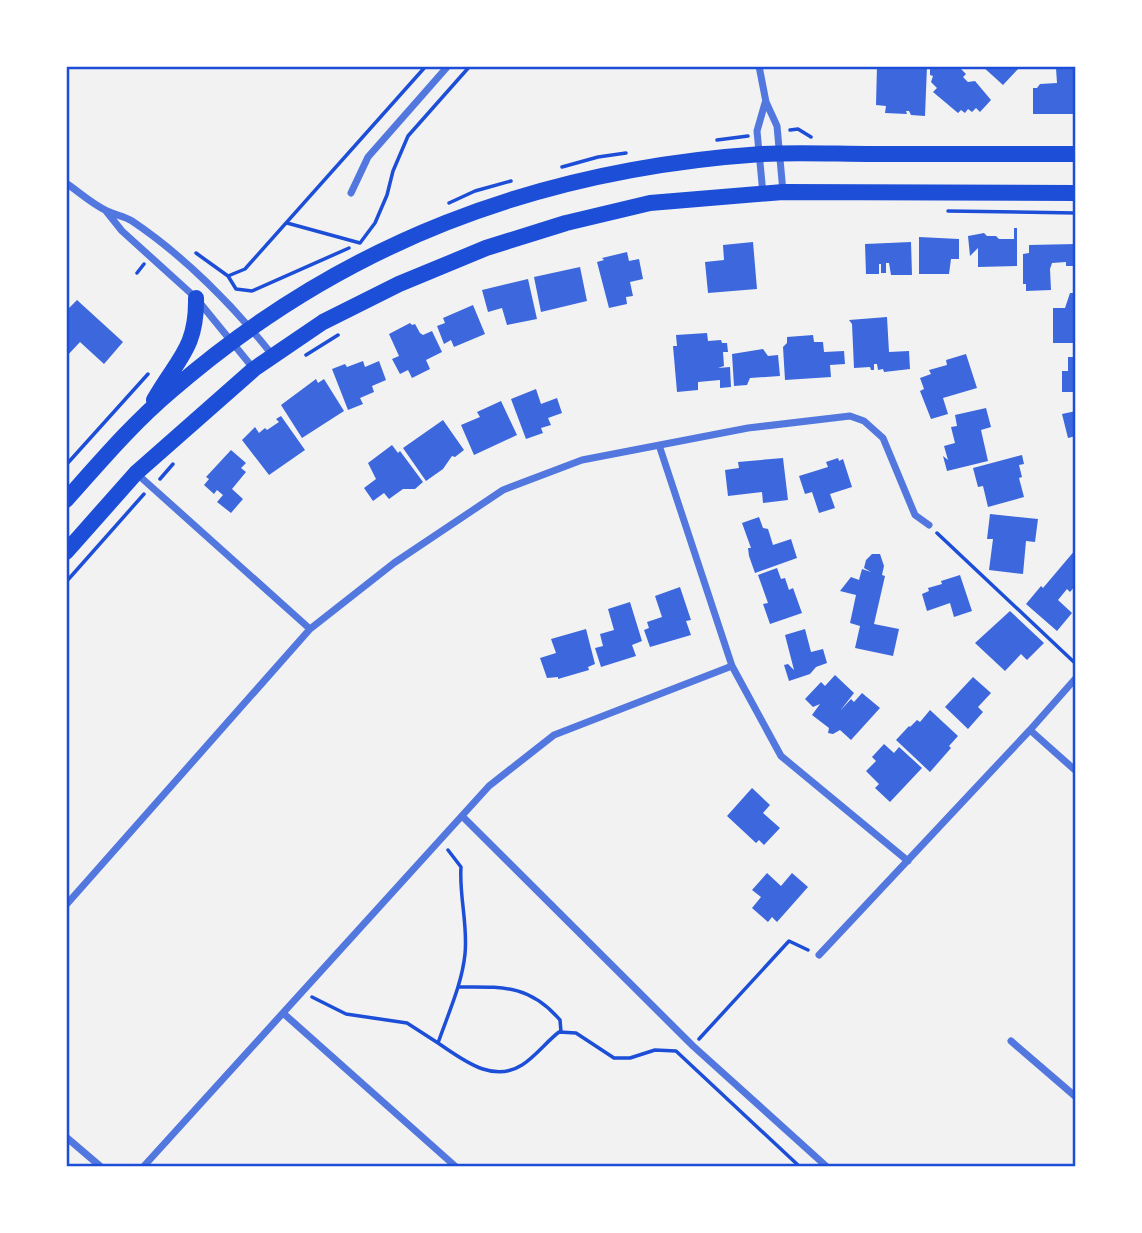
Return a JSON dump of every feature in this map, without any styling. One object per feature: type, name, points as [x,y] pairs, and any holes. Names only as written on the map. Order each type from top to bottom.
[{"type":"main road","points":[[66,500],[170,391],[251,327],[366,259],[417,234],[465,215],[544,189],[640,168],[779,153],[1076,154]]},
{"type":"main road","points":[[66,552],[136,473],[254,369],[323,322],[399,284],[486,248],[566,223],[650,203],[783,192],[1076,193]]},
{"type":"main road","points":[[146,414],[170,371],[187,351],[197,320],[196,298]]},
{"type":"street","points":[[351,193],[368,158],[448,66]]},
{"type":"street","points":[[759,66],[765,102],[777,126],[783,192]]},
{"type":"street","points":[[763,194],[757,131],[765,102]]},
{"type":"street","points":[[66,183],[105,211],[121,231],[196,298],[254,369]]},
{"type":"street","points":[[105,211],[130,219],[207,283],[251,327],[273,356]]},
{"type":"street","points":[[66,905],[310,629],[394,563],[503,490],[582,460],[748,428],[850,415],[864,421],[883,438],[915,514],[929,525]]},
{"type":"street","points":[[659,445],[733,666],[781,756],[908,861]]},
{"type":"street","points":[[136,473],[310,629]]},
{"type":"street","points":[[144,1167],[489,786],[554,735],[733,666]]},
{"type":"street","points":[[819,955],[1031,730],[1076,678]]},
{"type":"street","points":[[1031,730],[1076,771]]},
{"type":"street","points":[[462,816],[693,1045],[826,1167]]},
{"type":"street","points":[[283,1013],[455,1167]]},
{"type":"street","points":[[1011,1041],[1076,1097]]},
{"type":"street","points":[[66,1137],[100,1167]]},
{"type":"path","points":[[287,223],[360,243],[375,223],[408,136],[470,66]]},
{"type":"path","points":[[944,211],[1076,213]]},
{"type":"path","points":[[187,246],[228,276]]},
{"type":"path","points":[[245,298],[247,291]]},
{"type":"path","points":[[302,359],[345,331]]},
{"type":"path","points":[[66,465],[155,367]]},
{"type":"path","points":[[66,582],[175,462]]},
{"type":"path","points":[[929,525],[1076,664]]},
{"type":"path","points":[[438,1043],[458,987],[465,953],[465,922],[460,893],[461,867],[439,841]]},
{"type":"path","points":[[693,1045],[789,941],[819,955]]},
{"type":"path","points":[[458,987],[498,988],[531,994],[560,1020],[562,1032]]},
{"type":"path","points":[[304,990],[313,998],[323,1000],[346,1014],[407,1023],[472,1066],[508,1071],[522,1065],[549,1039],[562,1032],[576,1033],[614,1058],[630,1058],[655,1051],[676,1051],[799,1167]]},
{"type":"building","points":[[877,66],[927,66],[925,116],[911,115],[909,111],[906,111],[907,114],[885,113],[886,106],[876,105]]},
{"type":"building","points":[[934,66],[958,66],[966,74],[963,77],[968,82],[975,81],[991,100],[980,112],[976,108],[972,112],[968,109],[965,113],[961,110],[958,113],[933,92],[937,88],[931,82],[933,76],[930,75],[930,69]]},
{"type":"building","points":[[982,66],[1017,66],[1019,68],[1003,85]]},
{"type":"building","points":[[1076,67],[1076,114],[1033,114],[1033,88],[1040,84],[1057,83],[1056,68]]},
{"type":"building","points":[[1014,228],[1017,228],[1017,266],[978,267],[978,248],[970,256],[968,236],[984,233],[999,239],[1014,239]]},
{"type":"building","points":[[919,237],[959,239],[959,259],[951,259],[949,274],[919,274]]},
{"type":"building","points":[[753,242],[757,289],[708,293],[705,262],[724,260],[723,245]]},
{"type":"building","points":[[911,242],[912,275],[891,275],[889,263],[886,263],[886,273],[881,273],[879,264],[879,274],[866,274],[865,244]]},
{"type":"building","points":[[1076,244],[1076,266],[1066,266],[1066,262],[1052,263],[1051,290],[1026,291],[1026,284],[1023,284],[1023,254],[1029,253],[1029,245]]},
{"type":"building","points":[[627,252],[629,261],[639,259],[643,279],[630,282],[633,296],[626,297],[627,304],[609,308],[597,262],[604,260],[602,258]]},
{"type":"building","points":[[580,267],[587,301],[541,312],[534,277]]},
{"type":"building","points":[[528,279],[537,319],[507,325],[502,308],[488,312],[482,290]]},
{"type":"building","points":[[1070,293],[1076,293],[1076,343],[1053,343],[1053,308],[1065,308]]},
{"type":"building","points":[[77,300],[123,342],[104,364],[80,342],[66,357],[66,311]]},
{"type":"building","points":[[473,305],[485,334],[454,347],[451,340],[444,344],[437,326],[445,323],[443,318]]},
{"type":"building","points":[[887,317],[889,352],[909,351],[910,369],[884,372],[883,369],[878,370],[877,364],[874,364],[874,370],[870,367],[854,368],[852,324],[849,320]]},
{"type":"building","points":[[410,323],[415,324],[423,335],[432,331],[442,352],[426,360],[430,369],[412,378],[408,370],[400,374],[392,359],[399,356],[389,334]]},
{"type":"building","points":[[707,333],[708,341],[721,340],[722,343],[727,343],[728,352],[723,352],[724,366],[718,368],[730,367],[731,387],[720,388],[720,380],[698,382],[698,390],[677,392],[673,346],[677,346],[676,335]]},
{"type":"building","points":[[813,335],[814,342],[823,342],[824,352],[844,351],[845,364],[830,365],[831,377],[785,380],[783,347],[787,343],[787,337]]},
{"type":"building","points":[[763,349],[768,356],[778,355],[780,376],[750,378],[747,385],[734,386],[732,354]]},
{"type":"building","points":[[966,354],[977,388],[943,398],[948,414],[931,419],[920,391],[924,389],[920,378],[931,374],[929,370],[947,365],[946,360]]},
{"type":"building","points":[[1068,357],[1076,357],[1076,392],[1062,392],[1062,371],[1068,371]]},
{"type":"building","points":[[363,361],[365,367],[379,361],[386,380],[372,386],[374,392],[360,398],[363,404],[348,410],[332,369]]},
{"type":"building","points":[[316,379],[318,383],[324,379],[344,411],[302,438],[281,405]]},
{"type":"building","points":[[536,389],[541,404],[557,398],[562,413],[548,418],[551,425],[541,428],[543,433],[526,439],[511,399]]},
{"type":"building","points":[[501,401],[517,435],[474,455],[461,425],[480,417],[477,412]]},
{"type":"building","points":[[986,408],[991,427],[981,430],[988,461],[947,471],[943,456],[948,460],[944,446],[955,443],[951,427],[957,426],[955,415]]},
{"type":"building","points":[[1076,411],[1076,436],[1068,438],[1062,414]]},
{"type":"building","points":[[281,416],[305,450],[269,475],[242,440],[255,427],[259,433],[265,428],[267,430],[279,422],[276,419]]},
{"type":"building","points":[[443,420],[464,450],[455,457],[452,456],[443,469],[426,481],[403,448]]},
{"type":"building","points":[[392,445],[398,453],[400,451],[423,482],[415,489],[403,489],[389,499],[384,493],[373,501],[364,488],[376,479],[368,463]]},
{"type":"building","points":[[231,450],[246,463],[241,468],[246,472],[232,489],[243,499],[231,513],[217,502],[223,495],[217,490],[214,494],[204,485],[209,479],[206,477]]},
{"type":"building","points":[[1022,455],[1024,464],[1019,465],[1022,477],[1019,478],[1024,497],[988,507],[983,486],[978,487],[973,468]]},
{"type":"building","points":[[783,458],[788,500],[763,503],[762,492],[728,496],[725,470],[739,468],[738,462]]},
{"type":"building","points":[[838,458],[839,461],[843,459],[852,487],[830,494],[835,508],[819,513],[812,492],[805,494],[799,476],[828,467],[826,462]]},
{"type":"building","points":[[990,514],[1038,519],[1035,542],[1026,541],[1023,574],[989,570],[993,539],[987,539]]},
{"type":"building","points":[[759,517],[763,528],[768,529],[773,545],[791,539],[797,558],[755,573],[749,556],[748,548],[751,548],[742,523]]},
{"type":"building","points":[[1076,549],[1076,585],[1070,592],[1067,589],[1058,600],[1072,613],[1057,631],[1026,604]]},
{"type":"building","points":[[872,554],[880,554],[884,566],[882,575],[885,576],[874,624],[899,629],[893,656],[855,648],[860,626],[850,623],[856,595],[840,591],[851,577],[859,580],[862,569],[871,572],[864,568],[866,560]]},
{"type":"building","points":[[777,568],[781,579],[785,578],[789,590],[793,588],[802,613],[770,624],[763,604],[768,603],[758,575]]},
{"type":"building","points":[[960,575],[972,611],[954,617],[950,603],[927,611],[922,594],[929,591],[928,588],[942,584],[941,581]]},
{"type":"building","points":[[680,587],[691,620],[686,621],[691,635],[650,647],[644,630],[649,628],[647,622],[662,617],[655,596]]},
{"type":"building","points":[[630,602],[642,641],[632,645],[636,656],[601,667],[595,648],[603,646],[600,634],[614,630],[608,609]]},
{"type":"building","points":[[1010,611],[1044,643],[1027,660],[1021,654],[1005,671],[975,643]]},
{"type":"building","points":[[586,629],[595,664],[588,667],[589,670],[558,679],[547,678],[540,658],[556,653],[551,639]]},
{"type":"building","points":[[805,629],[811,652],[823,649],[827,663],[816,667],[810,674],[789,681],[784,665],[788,664],[794,670],[785,635]]},
{"type":"building","points":[[835,675],[854,693],[840,711],[851,699],[854,702],[862,693],[880,708],[851,740],[840,730],[833,734],[828,733],[829,728],[812,715],[820,704],[813,707],[805,699],[821,682],[825,686]]},
{"type":"building","points":[[973,677],[991,693],[978,707],[983,712],[968,729],[945,707]]},
{"type":"building","points":[[930,710],[958,736],[930,772],[896,740],[917,720],[920,722]]},
{"type":"building","points":[[884,744],[894,753],[899,747],[922,768],[890,802],[875,788],[879,784],[866,771],[876,761],[872,757]]},
{"type":"building","points":[[752,788],[770,805],[763,813],[780,828],[764,845],[759,840],[756,843],[727,816]]},
{"type":"building","points":[[767,873],[781,886],[792,873],[808,887],[777,922],[772,917],[768,922],[752,908],[761,897],[752,890]]}]
